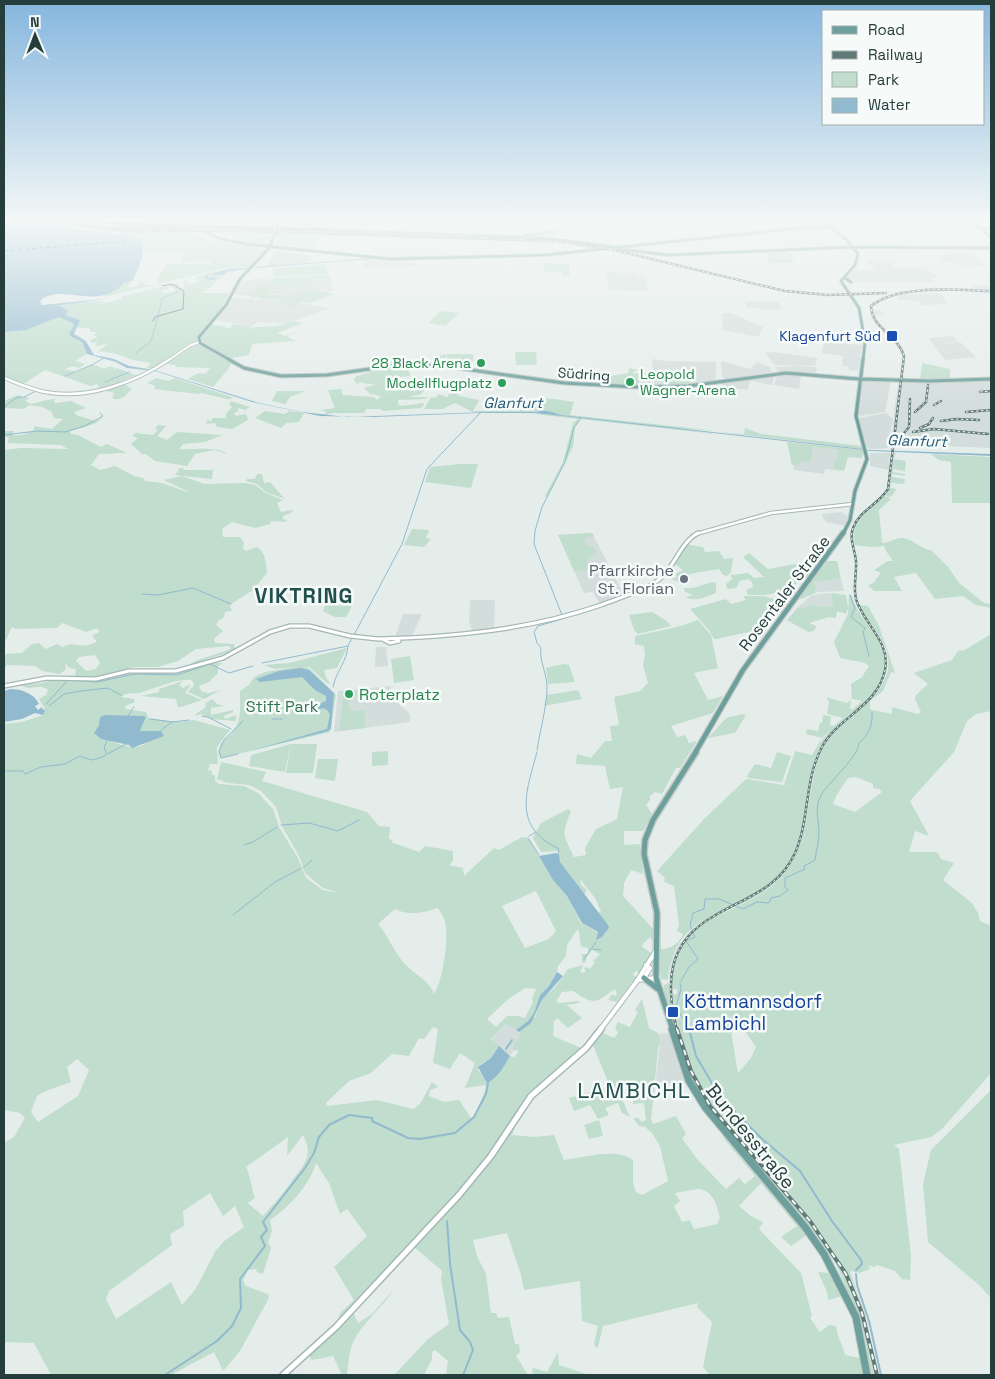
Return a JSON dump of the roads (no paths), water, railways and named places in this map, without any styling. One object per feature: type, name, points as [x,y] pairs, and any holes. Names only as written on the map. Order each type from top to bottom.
[{"type":"main road","points":[[4,378],[50,394],[71,395],[96,391],[149,371],[171,359],[191,344],[200,342],[200,335],[223,309],[237,286]]},
{"type":"main road","name":"Rosentaler Straße","points":[[845,286],[858,307]]},
{"type":"main road","name":"Rosentaler Straße","points":[[648,872],[644,861],[644,847],[653,820],[710,729],[743,670],[843,536],[856,489],[866,464],[865,450],[856,417],[859,379],[865,342],[862,319],[858,307],[846,286]]},
{"type":"main road","name":"Südring","points":[[200,342],[236,365],[273,375],[312,376],[405,364],[436,366],[564,383],[636,387],[698,385],[779,373],[816,374],[859,379],[991,380]]},
{"type":"main road","points":[[841,507],[852,506]]},
{"type":"main road","points":[[4,686],[47,678],[96,679],[129,671],[179,670],[224,658],[270,632],[290,626],[309,626],[350,636],[388,640],[390,643],[394,640],[430,638],[528,625],[565,616],[642,589],[663,576],[685,542],[697,533],[778,512],[852,506]]},
{"type":"main road","name":"Bundesstraße","points":[[648,872],[657,906],[656,978],[678,1050],[694,1093],[806,1227],[824,1254],[856,1316],[867,1375]]},
{"type":"main road","points":[[283,1375],[336,1327],[438,1218],[491,1156],[531,1096],[542,1084],[582,1053],[636,981],[656,948]]},
{"type":"main road","points":[[644,978],[650,968],[646,965]]},
{"type":"main road","points":[[644,978],[655,986],[661,995]]},
{"type":"main road","points":[[636,981],[644,978],[656,978]]},
{"type":"water","points":[[4,286],[120,286],[100,296],[58,294],[49,296],[40,301],[42,305],[103,299],[156,286],[99,300],[51,306],[60,306],[68,311],[65,315],[80,320],[74,334],[86,341],[94,355],[114,359],[129,366],[154,370],[259,403],[302,412],[342,416],[320,416],[252,402],[155,371],[127,368],[116,362],[87,354],[82,342],[69,334],[74,325],[73,323],[59,317],[26,330],[4,332]]},
{"type":"water","points":[[546,411],[561,415],[872,450],[991,454],[991,456],[872,451],[535,413],[356,417]]},
{"type":"water","points":[[300,668],[309,670],[334,693],[331,729],[239,754],[327,729],[330,714],[327,710],[323,708],[306,713],[304,711],[326,701],[326,696],[315,690],[302,677],[260,682],[256,679],[279,671]]},
{"type":"water","points":[[10,689],[31,694],[39,704],[35,706],[38,710],[42,707],[43,710],[46,709],[43,715],[35,713],[22,719],[4,722],[4,691]]},
{"type":"water","points":[[105,715],[144,716],[146,717],[140,731],[161,731],[164,736],[132,748],[129,745],[101,739],[94,733],[99,725],[100,717]]},
{"type":"water","points":[[559,854],[560,862],[608,925],[609,928],[602,937],[596,940],[598,932],[582,923],[567,896],[553,880],[539,856]]},
{"type":"water","points":[[557,972],[563,976],[542,1000],[531,1023],[519,1032],[516,1030],[528,1021],[534,1013],[540,995],[549,986]]},
{"type":"water","points":[[499,1046],[510,1056],[497,1075],[487,1083],[478,1067],[491,1058]]},
{"type":"waterway","points":[[158,316],[162,298],[179,292]]},
{"type":"waterway","points":[[136,353],[151,341],[158,317]]},
{"type":"waterway","points":[[90,366],[104,358]]},
{"type":"waterway","points":[[65,376],[89,366]]},
{"type":"waterway","points":[[110,380],[129,372]]},
{"type":"waterway","points":[[105,382],[109,381]]},
{"type":"waterway","points":[[24,397],[36,391]]},
{"type":"waterway","points":[[4,407],[16,398],[22,397]]},
{"type":"waterway","name":"Glanfurt","points":[[354,635],[402,544],[427,469],[481,412]]},
{"type":"waterway","points":[[4,435],[37,431],[65,432],[85,426],[103,416],[100,413]]},
{"type":"waterway","points":[[562,615],[534,544],[535,531],[542,507],[565,462],[574,428],[581,418]]},
{"type":"waterway","points":[[142,594],[158,595],[193,588],[231,604]]},
{"type":"waterway","points":[[850,595],[855,608],[851,617],[865,628],[863,632],[869,656]]},
{"type":"waterway","points":[[537,750],[545,710],[547,687],[541,648],[537,643],[534,632],[538,626],[562,619]]},
{"type":"waterway","points":[[348,646],[352,638]]},
{"type":"waterway","points":[[262,663],[348,646]]},
{"type":"waterway","points":[[333,687],[336,676],[346,657],[348,646]]},
{"type":"waterway","points":[[46,704],[68,680],[97,682],[135,674],[177,675],[210,664],[229,673],[253,666]]},
{"type":"waterway","points":[[49,706],[64,694],[81,691],[108,688],[121,695]]},
{"type":"waterway","points":[[128,716],[134,707]]},
{"type":"waterway","points":[[681,981],[689,967],[698,959],[686,941],[695,937],[690,925],[693,913],[704,909],[705,899],[719,899],[743,909],[757,902],[769,903],[771,898],[780,896],[788,890],[785,887],[785,878],[805,869],[804,866],[815,860],[819,836],[817,809],[819,800],[854,755],[859,743],[868,733],[872,721],[872,712]]},
{"type":"waterway","points":[[202,716],[208,717],[231,729]]},
{"type":"waterway","points":[[150,719],[172,722]]},
{"type":"waterway","points":[[272,719],[282,719]]},
{"type":"waterway","points":[[172,722],[189,720]]},
{"type":"waterway","points":[[238,754],[221,758],[219,751],[224,740],[243,721]]},
{"type":"waterway","points":[[161,730],[172,722]]},
{"type":"waterway","points":[[106,753],[104,747],[107,741]]},
{"type":"waterway","points":[[4,771],[23,771],[25,774],[41,767],[65,764],[80,756],[91,760],[100,758],[126,744]]},
{"type":"waterway","points":[[536,832],[528,819],[526,807],[529,781],[537,752]]},
{"type":"waterway","points":[[281,825],[309,823],[338,831],[359,820]]},
{"type":"waterway","points":[[244,845],[253,842],[277,827]]},
{"type":"waterway","points":[[529,836],[536,832]]},
{"type":"waterway","points":[[536,832],[544,840],[559,849],[558,853]]},
{"type":"waterway","points":[[528,838],[539,855]]},
{"type":"waterway","points":[[303,868],[312,860]]},
{"type":"waterway","points":[[233,915],[275,882],[300,869]]},
{"type":"waterway","points":[[584,959],[596,942]]},
{"type":"waterway","points":[[593,949],[601,950]]},
{"type":"waterway","points":[[680,983],[681,989],[676,1007],[689,1024],[690,1030]]},
{"type":"waterway","points":[[689,1029],[696,1056],[713,1085]]},
{"type":"waterway","points":[[506,1049],[512,1040]]},
{"type":"waterway","points":[[165,1375],[217,1341],[232,1326],[241,1308],[240,1279],[265,1246],[261,1237],[267,1230],[263,1222],[305,1168],[314,1153],[319,1137],[329,1125],[349,1115],[372,1118],[372,1121],[408,1138],[420,1139],[455,1133],[474,1117],[486,1094],[488,1083]]},
{"type":"waterway","points":[[716,1088],[720,1097],[762,1139],[800,1171],[832,1221],[861,1260],[862,1264],[856,1270]]},
{"type":"waterway","points":[[447,1221],[450,1264],[460,1330],[470,1342],[473,1350],[463,1375]]},
{"type":"waterway","points":[[856,1274],[857,1285],[869,1321],[881,1375]]},
{"type":"tram line","points":[[153,321],[155,317],[183,309],[184,291],[176,286]]},
{"type":"railway","points":[[766,286],[785,291],[828,295],[886,293]]},
{"type":"railway","points":[[677,1030],[673,1013],[671,980],[673,965],[678,951],[698,926],[771,884],[788,865],[800,840],[812,773],[822,747],[838,727],[874,693],[881,682],[885,670],[886,660],[881,643],[857,602],[855,587],[856,561],[852,532],[856,522],[864,512],[880,499],[888,489],[904,356],[901,349],[876,321],[872,314],[871,306],[883,299],[912,291],[991,291]]},
{"type":"railway","points":[[915,412],[926,402],[928,385]]},
{"type":"railway","points":[[980,392],[991,391]]},
{"type":"railway","points":[[899,439],[909,427],[910,399]]},
{"type":"railway","points":[[934,405],[941,401]]},
{"type":"railway","points":[[966,412],[991,410]]},
{"type":"railway","points":[[920,428],[929,424],[933,418]]},
{"type":"railway","points":[[941,421],[957,419],[979,420]]},
{"type":"railway","points":[[913,432],[934,429],[988,434]]},
{"type":"railway","points":[[677,1029],[691,1071],[710,1106],[810,1221],[846,1274],[862,1313],[877,1375]]},
{"type":"place","name":"Klagenfurt Süd","points":[[892,336]]},
{"type":"place","name":"28 Black Arena","points":[[481,363]]},
{"type":"place","name":"Leopold Wagner-Arena","points":[[630,382]]},
{"type":"place","name":"Modellflugplatz","points":[[502,383]]},
{"type":"place","name":"Pfarrkirche St. Florian","points":[[684,579]]},
{"type":"place","name":"Roterplatz","points":[[349,694]]},
{"type":"place","name":"Köttmannsdorf Lambichl","points":[[673,1012]]},
{"type":"district","name":"VIKTRING","points":[[304,596]]},
{"type":"district","name":"LAMBICHL","points":[[634,1090]]},
{"type":"park label","name":"Stift Park","points":[[282,706]]}]
